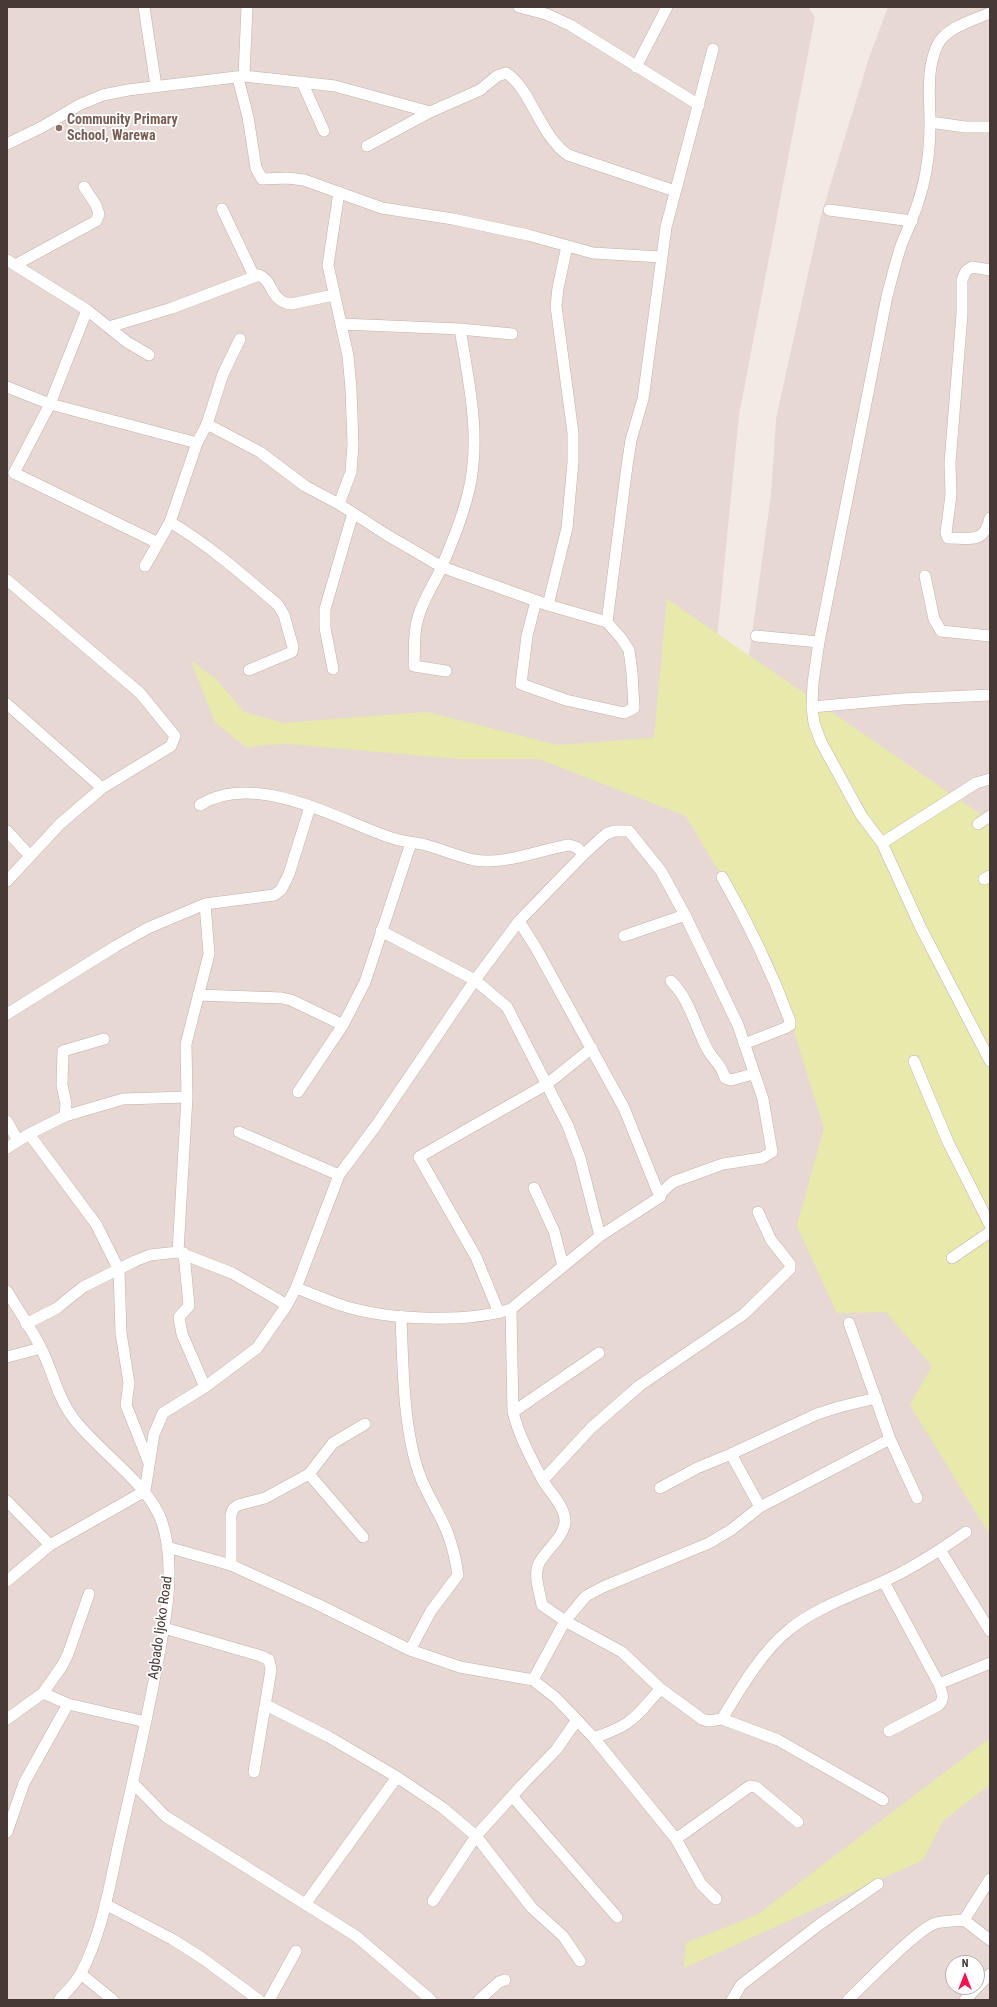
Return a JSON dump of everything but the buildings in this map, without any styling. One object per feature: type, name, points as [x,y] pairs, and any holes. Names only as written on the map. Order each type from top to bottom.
[{"type":"street","points":[[144,7],[156,86]]},
{"type":"street","points":[[247,7],[241,77],[256,168],[262,179],[287,178],[304,180],[382,208],[453,219],[593,253],[661,257]]},
{"type":"street","points":[[520,7],[546,14],[570,25],[699,105]]},
{"type":"street","points":[[636,67],[667,7]]},
{"type":"street","points":[[990,13],[946,35],[937,46],[932,64],[928,94],[930,122],[926,170],[912,222],[902,244],[887,296],[819,642],[813,683],[812,708],[814,723],[831,764],[861,815],[882,843],[921,928],[990,1061]]},
{"type":"street","points":[[606,622],[631,440],[643,399],[648,369],[661,257],[668,215],[713,49]]},
{"type":"street","points":[[367,146],[430,112],[480,90],[498,76],[506,73],[512,77],[520,88],[554,143],[568,156],[675,190]]},
{"type":"street","points":[[7,144],[42,127],[79,105],[103,95],[156,86],[241,77],[335,86],[430,112]]},
{"type":"street","points":[[302,82],[324,131]]},
{"type":"street","points":[[930,122],[965,127],[990,127]]},
{"type":"street","points":[[11,262],[96,221],[100,214],[84,187]]},
{"type":"street","points":[[339,192],[328,265],[342,324],[351,389],[352,444],[351,472],[339,504]]},
{"type":"street","points":[[222,209],[254,276]]},
{"type":"street","points":[[830,210],[912,222]]},
{"type":"street","points":[[548,605],[567,528],[573,462],[572,433],[556,306],[566,246]]},
{"type":"street","points":[[11,262],[88,310],[127,342],[149,355]]},
{"type":"street","points":[[990,270],[972,268],[966,270],[962,280],[962,314],[950,463],[951,495],[946,533],[948,538],[975,538],[984,535],[988,530],[990,518]]},
{"type":"street","points":[[109,327],[172,308],[259,275],[264,277],[279,300],[284,303],[291,304],[334,295]]},
{"type":"street","points":[[88,310],[50,404],[14,473],[158,543]]},
{"type":"street","points":[[342,324],[460,329],[512,334]]},
{"type":"street","points":[[446,671],[414,666],[417,620],[424,601],[442,566],[468,495],[472,473],[473,406],[460,329]]},
{"type":"street","points":[[145,566],[170,522],[197,443],[207,424],[222,374],[240,339]]},
{"type":"street","points":[[7,387],[50,404],[197,443]]},
{"type":"street","points":[[207,424],[260,452],[305,486],[339,504],[387,535],[442,566],[536,601],[606,622],[621,638],[629,650],[634,708],[624,713],[566,700],[521,684],[527,636],[536,601]]},
{"type":"street","points":[[333,669],[325,628],[325,609],[354,513]]},
{"type":"street","points":[[170,522],[210,549],[278,605],[284,615],[293,648],[292,652],[249,670]]},
{"type":"street","points":[[926,576],[934,619],[941,631],[990,636]]},
{"type":"street","points":[[7,580],[140,692],[175,736],[171,746],[102,788],[60,824],[7,881]]},
{"type":"street","points":[[756,636],[819,642]]},
{"type":"street","points":[[812,708],[895,699],[990,695]]},
{"type":"street","points":[[7,704],[102,788]]},
{"type":"street","points":[[882,843],[976,783],[990,779]]},
{"type":"street","points":[[200,805],[218,795],[245,792],[265,794],[310,807],[388,837],[421,844],[473,860],[484,861],[507,859],[569,845],[576,847],[584,854]]},
{"type":"street","points":[[7,1014],[134,935],[205,904],[274,895],[281,890],[289,874],[310,807]]},
{"type":"street","points":[[978,824],[990,816]]},
{"type":"street","points":[[7,831],[30,856]]},
{"type":"street","points":[[7,1581],[50,1545],[144,1491],[154,1434],[163,1413],[205,1387],[258,1348],[287,1305],[296,1288],[339,1175],[375,1127],[475,980],[519,921],[584,854],[606,834],[614,831],[629,831],[661,871],[684,914],[738,1025],[753,1074],[763,1099],[772,1152],[762,1158],[723,1164],[673,1182],[662,1192],[660,1197],[600,1236],[512,1309],[499,1313],[447,1318],[401,1316],[348,1307],[296,1288]]},
{"type":"street","points":[[298,1092],[343,1025],[365,982],[411,843]]},
{"type":"street","points":[[722,876],[751,928],[773,976],[790,1020],[790,1025],[785,1028],[744,1044]]},
{"type":"street","points":[[205,904],[209,954],[186,1044],[187,1097],[181,1253],[189,1306],[179,1317],[182,1334],[205,1387]]},
{"type":"street","points":[[624,936],[684,914]]},
{"type":"street","points":[[519,921],[536,948],[592,1048],[628,1117],[660,1197]]},
{"type":"street","points":[[381,932],[475,980],[507,1007],[575,1142],[600,1236]]},
{"type":"street","points":[[671,981],[681,991],[709,1053],[721,1067],[725,1078],[731,1080],[753,1074]]},
{"type":"street","points":[[198,995],[282,998],[291,1000],[343,1025]]},
{"type":"street","points":[[65,1116],[66,1104],[62,1085],[63,1051],[104,1039]]},
{"type":"street","points":[[499,1313],[476,1257],[419,1157],[547,1084],[592,1048]]},
{"type":"street","points":[[914,1061],[948,1142],[990,1225]]},
{"type":"street","points":[[7,1148],[29,1134],[65,1116],[123,1099],[187,1097]]},
{"type":"street","points":[[7,1121],[18,1141]]},
{"type":"street","points":[[239,1132],[339,1175]]},
{"type":"street","points":[[29,1134],[96,1224],[119,1270],[121,1333],[129,1383],[126,1405],[149,1463]]},
{"type":"street","points":[[534,1188],[554,1231],[563,1266]]},
{"type":"street","points":[[543,1480],[591,1428],[640,1386],[744,1314],[790,1269],[790,1264],[771,1240],[758,1212]]},
{"type":"street","points":[[952,1258],[990,1232]]},
{"type":"street","points":[[26,1324],[57,1308],[83,1287],[150,1255],[181,1253],[232,1274],[287,1305]]},
{"type":"street","name":"Agbado Ijoko Road","points":[[7,1291],[41,1348],[58,1393],[74,1419],[94,1444],[144,1491],[158,1511],[167,1547],[168,1575],[164,1628],[133,1783],[105,1904],[93,1944],[81,1974],[59,2000]]},
{"type":"street","points":[[512,1309],[513,1412],[518,1429],[543,1480],[563,1512],[565,1522],[561,1532],[539,1564],[537,1578],[542,1605],[565,1621],[622,1652],[661,1689],[702,1719],[708,1721],[722,1719],[778,1740],[883,1800]]},
{"type":"street","points":[[401,1316],[403,1375],[410,1434],[419,1473],[448,1533],[454,1551],[458,1575],[431,1611],[410,1650]]},
{"type":"street","points":[[849,1323],[890,1439],[917,1498]]},
{"type":"street","points":[[7,1358],[41,1348]]},
{"type":"street","points":[[513,1412],[599,1353]]},
{"type":"street","points":[[660,1488],[697,1468],[817,1414],[876,1398]]},
{"type":"street","points":[[231,1565],[231,1515],[233,1509],[238,1505],[265,1498],[309,1474],[333,1443],[365,1424]]},
{"type":"street","points":[[533,1680],[565,1621],[586,1596],[603,1587],[709,1543],[731,1530],[760,1507],[890,1439]]},
{"type":"street","points":[[731,1454],[760,1507]]},
{"type":"street","points":[[309,1474],[363,1538]]},
{"type":"street","points":[[7,1501],[50,1545]]},
{"type":"street","points":[[722,1719],[739,1690],[770,1649],[790,1629],[838,1602],[884,1582],[940,1550],[966,1532]]},
{"type":"street","points":[[167,1547],[231,1565],[319,1605],[410,1650],[460,1667],[533,1680],[556,1698],[594,1738],[676,1839],[701,1884],[716,1899]]},
{"type":"street","points":[[940,1550],[990,1631]]},
{"type":"street","points":[[884,1582],[940,1684],[943,1701],[889,1731]]},
{"type":"street","points":[[7,1719],[43,1693],[68,1654],[89,1594]]},
{"type":"street","points":[[164,1628],[261,1656],[268,1660],[271,1670],[254,1772]]},
{"type":"street","points":[[940,1684],[990,1663]]},
{"type":"street","points":[[594,1738],[630,1721],[643,1709],[646,1702],[661,1689]]},
{"type":"street","points":[[43,1693],[68,1704],[146,1722]]},
{"type":"street","points":[[7,1832],[24,1783],[68,1704]]},
{"type":"street","points":[[266,1705],[324,1734],[397,1777],[443,1808],[476,1836],[532,1908],[563,1936],[580,1961]]},
{"type":"street","points":[[433,1901],[476,1836],[556,1750],[577,1720]]},
{"type":"street","points":[[306,1903],[397,1777]]},
{"type":"street","points":[[133,1783],[165,1816],[306,1903],[356,1936],[431,2000]]},
{"type":"street","points":[[676,1839],[750,1786],[756,1787],[798,1822]]},
{"type":"street","points":[[512,1796],[617,1917]]},
{"type":"street","points":[[964,1920],[990,1879]]},
{"type":"street","points":[[732,2000],[741,1985],[820,1924],[878,1884]]},
{"type":"street","points":[[105,1904],[184,1947],[259,2000]]},
{"type":"street","points":[[848,2000],[928,1927],[936,1923],[964,1920],[990,1940]]},
{"type":"street","points":[[269,2000],[296,1952]]},
{"type":"street","points":[[81,1974],[113,2000]]},
{"type":"street","points":[[964,2000],[990,1974]]},
{"type":"street","points":[[479,2000],[499,1982],[505,1980]]},
{"type":"shaded area","points":[[7,7],[808,7],[815,17],[739,415],[713,680],[990,1408],[990,2000],[7,2000]]},
{"type":"shaded area","points":[[888,7],[990,7],[990,1294],[743,699],[771,495],[776,419],[820,219],[869,58]]},
{"type":"green space","points":[[667,599],[990,821],[990,1535],[910,1405],[932,1366],[886,1312],[837,1313],[797,1226],[824,1128],[772,960],[686,816],[539,759],[460,759],[288,744],[260,745],[247,748],[215,722],[191,661],[215,678],[244,712],[283,723],[427,712],[557,745],[654,738]]},
{"type":"green space","points":[[990,1738],[990,1784],[943,1821],[923,1860],[684,1968],[686,1943],[757,1915]]},
{"type":"place","name":"Community Primary School, Warewa","points":[[59,128]]}]
